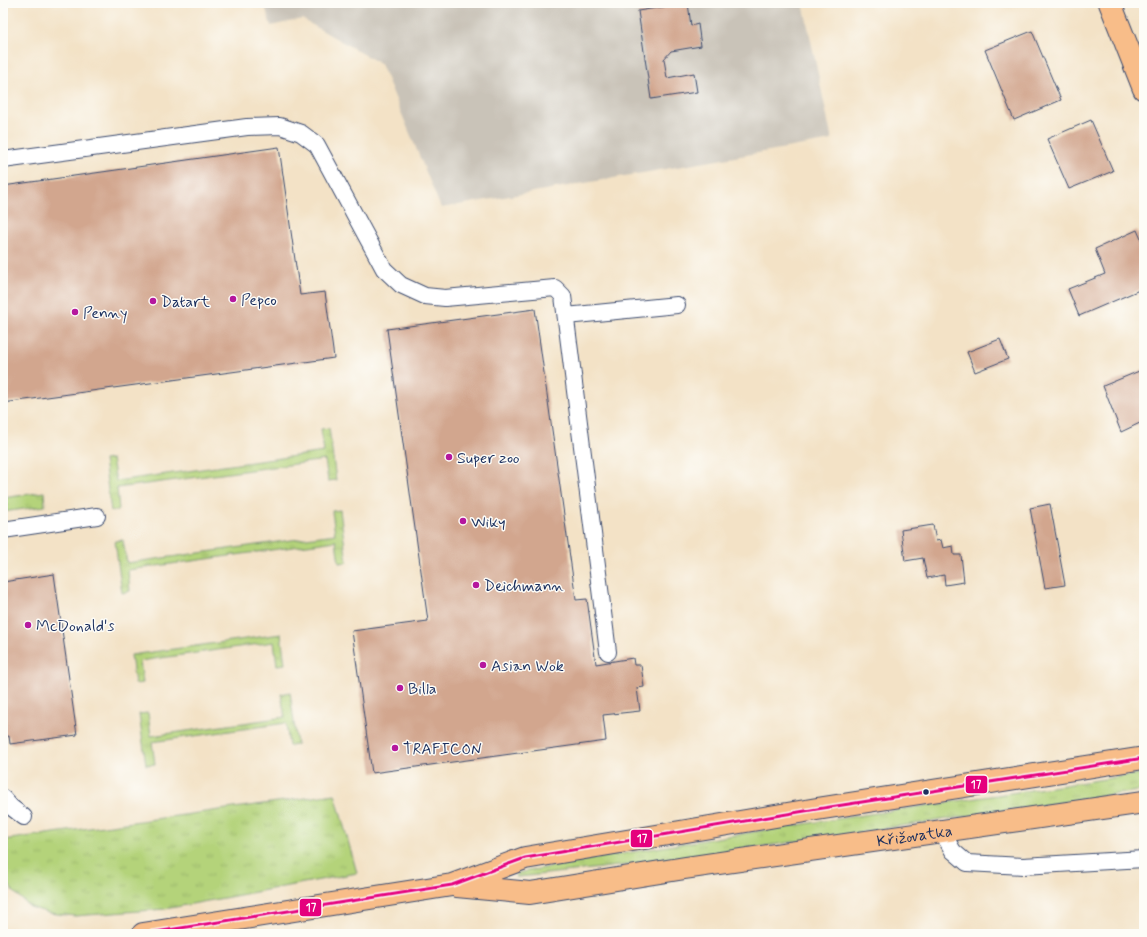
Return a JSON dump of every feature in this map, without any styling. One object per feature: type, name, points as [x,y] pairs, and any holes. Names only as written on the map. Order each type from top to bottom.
[{"type":"main road","points":[[1110,3],[1144,89]]},
{"type":"main road","points":[[144,934],[452,885],[525,858],[817,809],[1144,758]]},
{"type":"main road","name":"Křižovatka","points":[[452,885],[530,893],[684,868],[1144,802]]},
{"type":"lane","points":[[3,160],[247,127],[280,126],[302,133],[317,145],[384,269],[401,285],[425,296],[445,298],[555,288],[564,296],[608,652]]},
{"type":"lane","points":[[566,316],[677,305]]},
{"type":"lane","points":[[3,530],[97,516]]},
{"type":"lane","points":[[3,798],[11,807],[24,817]]},
{"type":"lane","points":[[941,830],[953,851],[967,863],[1024,866],[1144,859]]},
{"type":"shaded area","points":[[264,3],[803,3],[832,140],[441,208],[381,64],[302,19],[271,26]]},
{"type":"green space","points":[[329,428],[336,480],[328,481],[325,460],[117,488],[119,510],[111,511],[104,460],[112,459],[116,481],[324,452],[321,429]]},
{"type":"green space","points":[[44,492],[45,506],[3,512],[3,498]]},
{"type":"green space","points":[[340,510],[347,562],[339,563],[336,541],[128,570],[130,591],[122,593],[115,541],[123,540],[127,563],[335,534],[332,511]]},
{"type":"green space","points":[[281,634],[285,664],[277,665],[274,642],[140,661],[143,683],[135,684],[131,655]]},
{"type":"green space","points":[[290,692],[297,745],[289,746],[286,723],[152,742],[155,764],[146,765],[139,714],[148,713],[151,736],[285,717],[281,694]]},
{"type":"green space","points":[[1144,773],[1144,790],[664,861],[516,877],[517,873],[673,845]]},
{"type":"green space","points":[[335,794],[357,873],[165,909],[75,916],[49,913],[30,907],[13,891],[3,876],[3,840]]},
{"type":"building","points":[[688,3],[691,26],[698,24],[701,46],[671,51],[664,59],[667,78],[694,73],[697,92],[651,99],[638,11]]},
{"type":"building","points":[[1032,31],[1061,100],[1014,120],[985,50]]},
{"type":"building","points":[[1091,120],[1113,171],[1069,189],[1047,139]]},
{"type":"building","points":[[279,147],[300,295],[325,292],[334,358],[3,403],[3,186]]},
{"type":"building","points":[[1137,230],[1144,246],[1144,288],[1079,316],[1068,289],[1105,274],[1095,249]]},
{"type":"building","points":[[535,309],[576,600],[587,599],[596,664],[633,658],[634,665],[641,665],[644,687],[637,688],[640,711],[603,715],[606,741],[372,773],[352,631],[428,621],[387,329]]},
{"type":"building","points":[[1000,339],[1008,359],[975,372],[967,352]]},
{"type":"building","points":[[1144,369],[1144,421],[1121,432],[1103,386]]},
{"type":"building","points":[[1050,504],[1065,585],[1045,588],[1030,508]]},
{"type":"building","points":[[933,525],[936,541],[941,540],[943,548],[953,546],[954,555],[961,555],[964,582],[945,585],[944,575],[927,578],[923,558],[905,561],[901,530]]},
{"type":"building","points":[[54,574],[77,735],[10,744],[9,736],[3,737],[3,582]]},
{"type":"transit line","name":"17","points":[[143,934],[452,885],[525,858],[817,809],[1144,758]]},
{"type":"place","name":"Pepco","points":[[233,299]]},
{"type":"place","name":"Datart","points":[[153,301]]},
{"type":"place","name":"Penny","points":[[75,312]]},
{"type":"place","name":"Super zoo","points":[[449,457]]},
{"type":"place","name":"Wiky","points":[[463,521]]},
{"type":"place","name":"Deichmann","points":[[476,585]]},
{"type":"place","name":"McDonald's","points":[[28,625]]},
{"type":"place","name":"Asian Wok","points":[[483,665]]},
{"type":"place","name":"Billa","points":[[400,688]]},
{"type":"place","name":"TRAFICON","points":[[395,748]]}]
